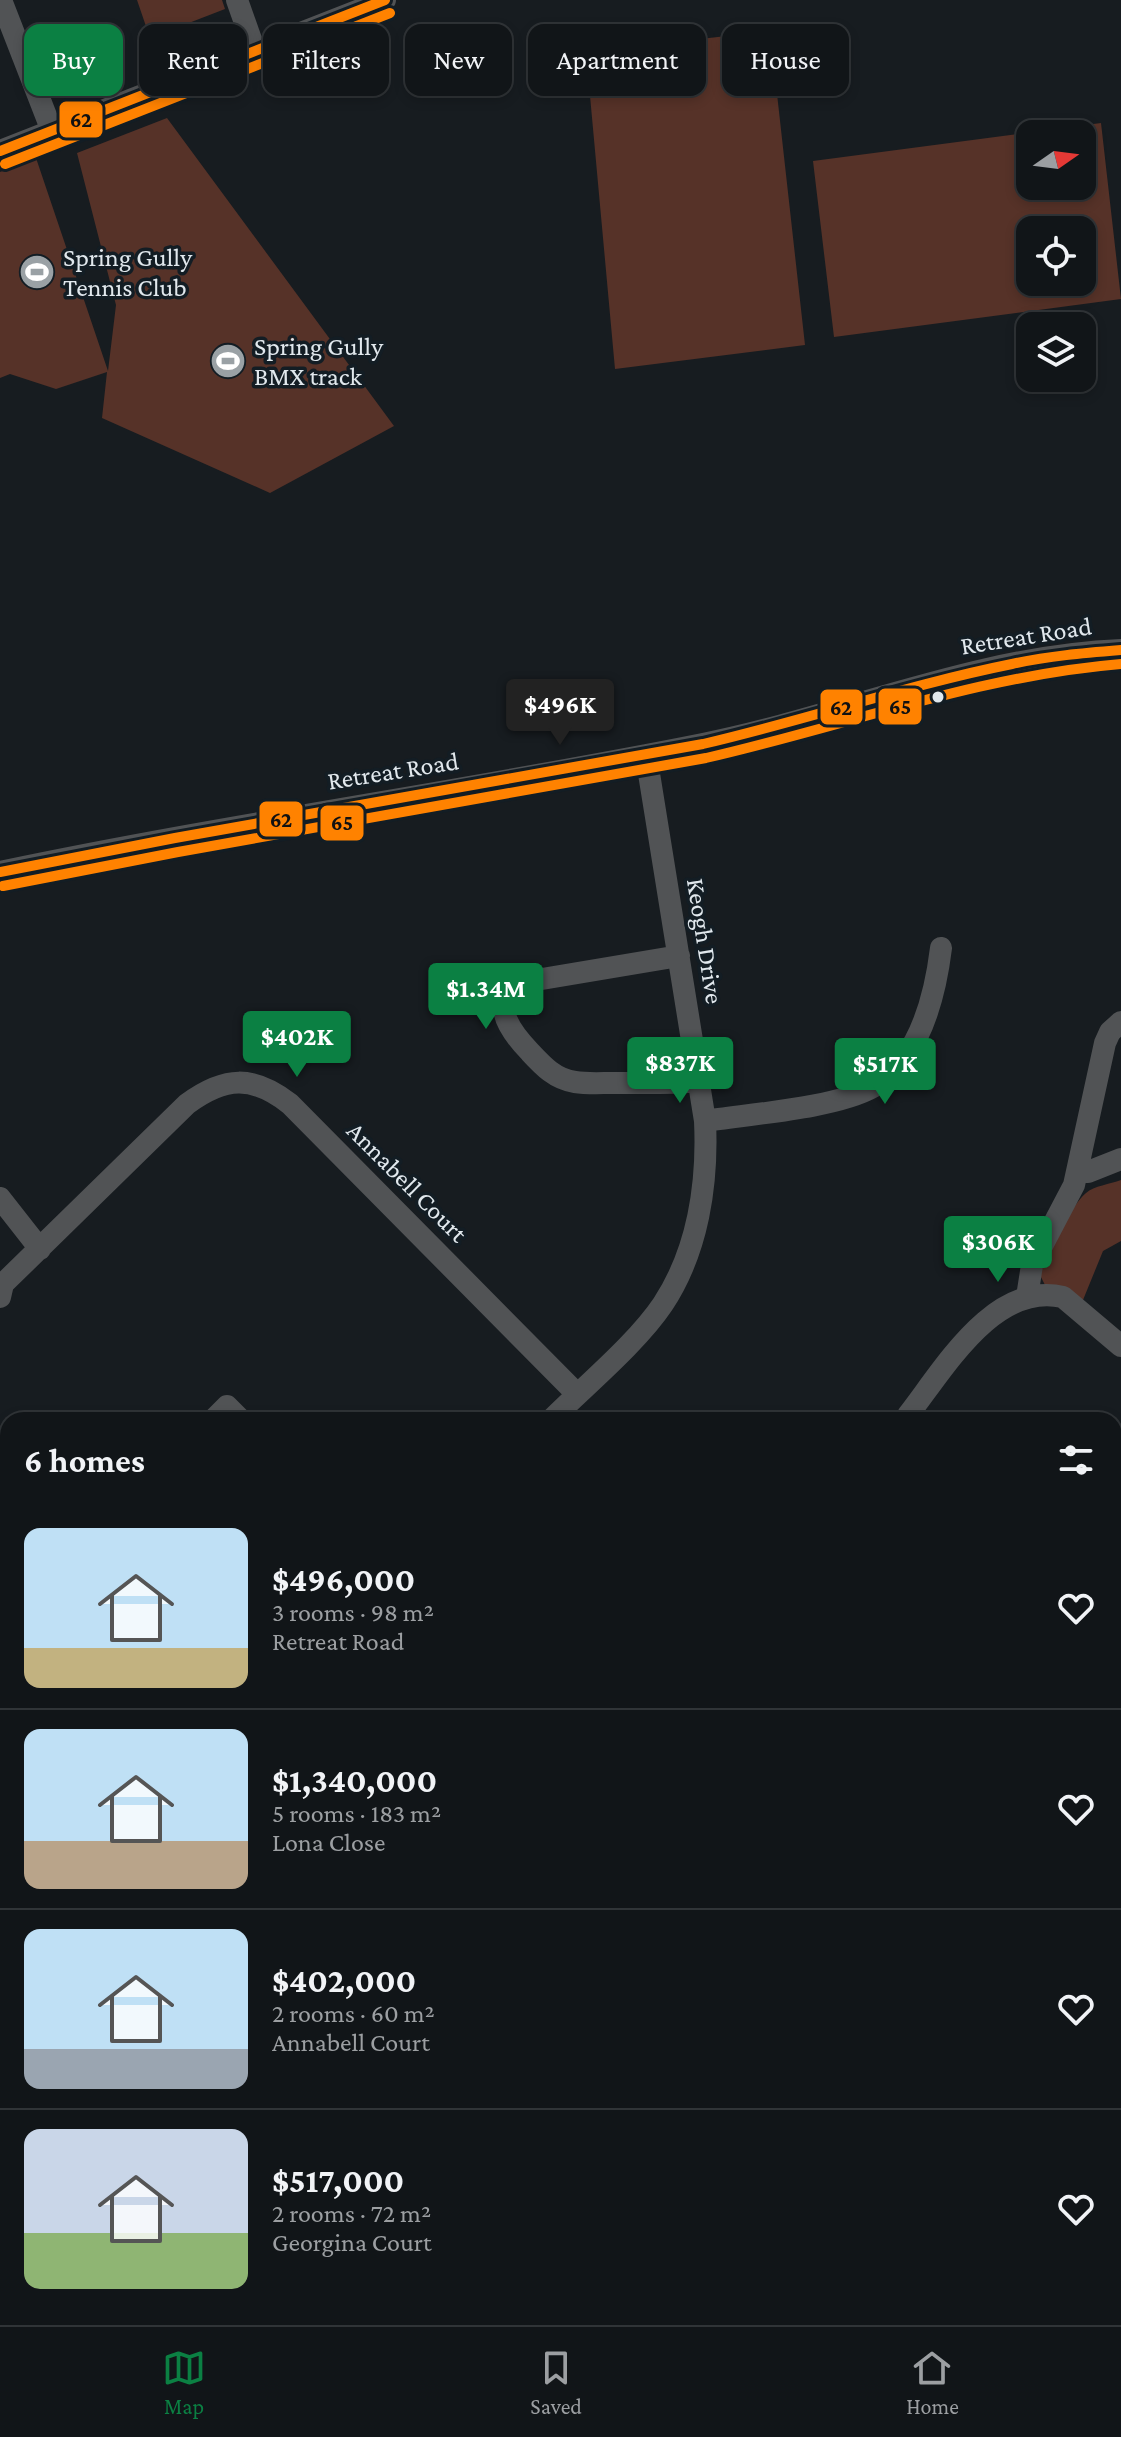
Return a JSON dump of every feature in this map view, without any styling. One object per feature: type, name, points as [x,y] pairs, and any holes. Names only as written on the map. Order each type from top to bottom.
[{"type":"street","points":[[1,0],[52,131]]},
{"type":"street","points":[[237,0],[255,51]]},
{"type":"street","points":[[0,151],[385,0]]},
{"type":"street","name":"Retreat Road","points":[[0,872],[221,829],[646,755],[766,729],[948,677],[1048,658],[1121,650]]},
{"type":"street","name":"Keogh Drive","points":[[559,1412],[662,1306],[690,1247],[705,1175],[705,1121],[646,755]]},
{"type":"street","points":[[705,1121],[829,1101],[875,1086],[906,1054],[921,1026],[932,1000],[941,948]]},
{"type":"street","points":[[679,956],[530,981],[509,993],[504,1013],[514,1035],[547,1070],[561,1078],[576,1082],[660,1084],[699,1081]]},
{"type":"street","points":[[1027,1297],[1032,1265],[1069,1198],[1077,1172],[1105,1043],[1110,1032],[1121,1022]]},
{"type":"street","name":"Annabell Court","points":[[1,1288],[187,1104],[212,1088],[229,1083],[259,1084],[273,1090],[290,1104],[577,1394]]},
{"type":"street","points":[[1077,1172],[1088,1172],[1121,1159]]},
{"type":"street","points":[[0,1198],[40,1249]]},
{"type":"street","points":[[910,1412],[983,1323],[1007,1305],[1027,1297],[1039,1294],[1063,1297],[1121,1346]]},
{"type":"shaded area","points":[[137,0],[222,0],[225,9],[186,24],[145,24]]},
{"type":"shaded area","points":[[722,36],[722,96],[777,96],[805,345],[615,369],[590,96],[706,96],[706,38]]},
{"type":"shaded area","name":"Spring Gully BMX track","points":[[167,118],[394,426],[270,493],[102,418],[107,372],[56,389],[10,374],[0,378],[0,172],[36,158],[108,371],[116,305],[77,153]]},
{"type":"shaded area","points":[[1101,123],[1121,299],[834,337],[813,161],[1016,134],[1016,200],[1096,200],[1096,124]]},
{"type":"shaded area","points":[[1121,1180],[1121,1241],[1103,1251],[1083,1300],[1046,1287],[1040,1275],[1043,1266],[1073,1209],[1089,1191]]},
{"type":"transit line","name":"62","points":[[0,151],[385,0]]},
{"type":"transit line","name":"65","points":[[5,164],[390,13]]},
{"type":"transit line","name":"62","points":[[0,872],[703,744],[973,672],[1039,659],[1121,650]]},
{"type":"transit line","name":"65","points":[[3,886],[706,758],[1015,679],[1121,664]]},
{"type":"place","name":"Spring Gully Tennis Club","points":[[37,272]]},
{"type":"place","name":"Spring Gully BMX track","points":[[228,361]]}]
